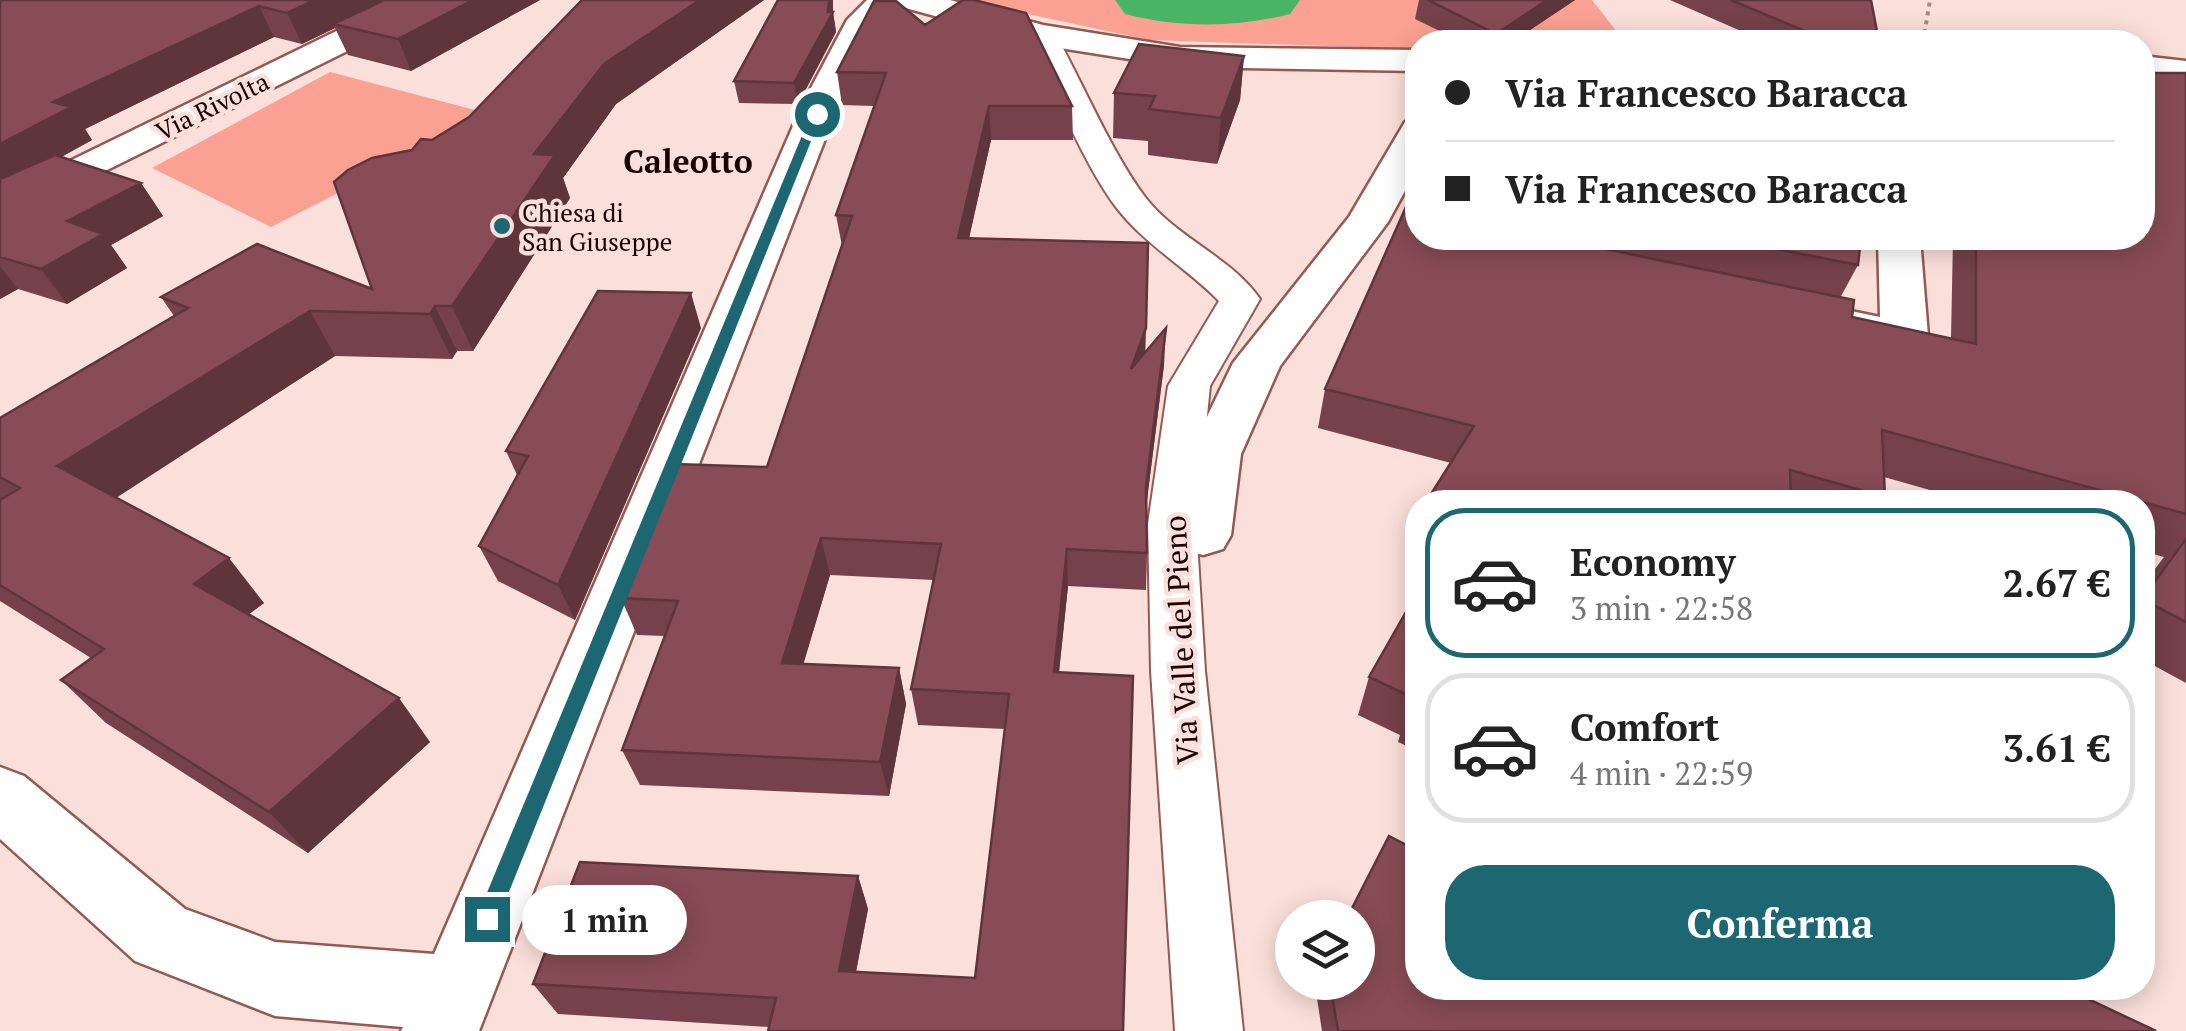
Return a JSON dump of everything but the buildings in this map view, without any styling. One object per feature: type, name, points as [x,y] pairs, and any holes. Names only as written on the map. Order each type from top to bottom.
[{"type":"street","name":"Via Rivolta","points":[[0,211],[425,0]]},
{"type":"street","points":[[0,796],[161,936],[275,978],[448,1012],[821,102],[864,20],[886,0]]},
{"type":"street","points":[[913,0],[1040,34],[1180,58],[1405,61]]},
{"type":"street","name":"Via Valle del Pieno","points":[[1040,34],[1130,202],[1160,233],[1199,260],[1240,299],[1190,386],[1172,524],[1178,671],[1208,1031]]},
{"type":"street","points":[[2155,68],[2186,72]]},
{"type":"street","points":[[1203,535],[1216,454],[1256,364],[1384,225],[1405,166]]},
{"type":"street","points":[[1808,316],[1904,336],[1900,250]]},
{"type":"path","points":[[1925,30],[1930,0]]},
{"type":"shaded area","points":[[962,0],[1592,0],[1616,30],[1405,30],[1405,49],[1149,40]]},
{"type":"shaded area","points":[[330,72],[528,124],[358,183],[271,227],[152,168]]},
{"type":"waterway","points":[[1148,0],[1229,6],[1267,0]]},
{"type":"place","name":"Chiesa di San Giuseppe","points":[[502,226]]},
{"type":"district","name":"Caleotto","points":[[688,161]]},
{"type":"route","points":[[487,919],[817,114]]}]
